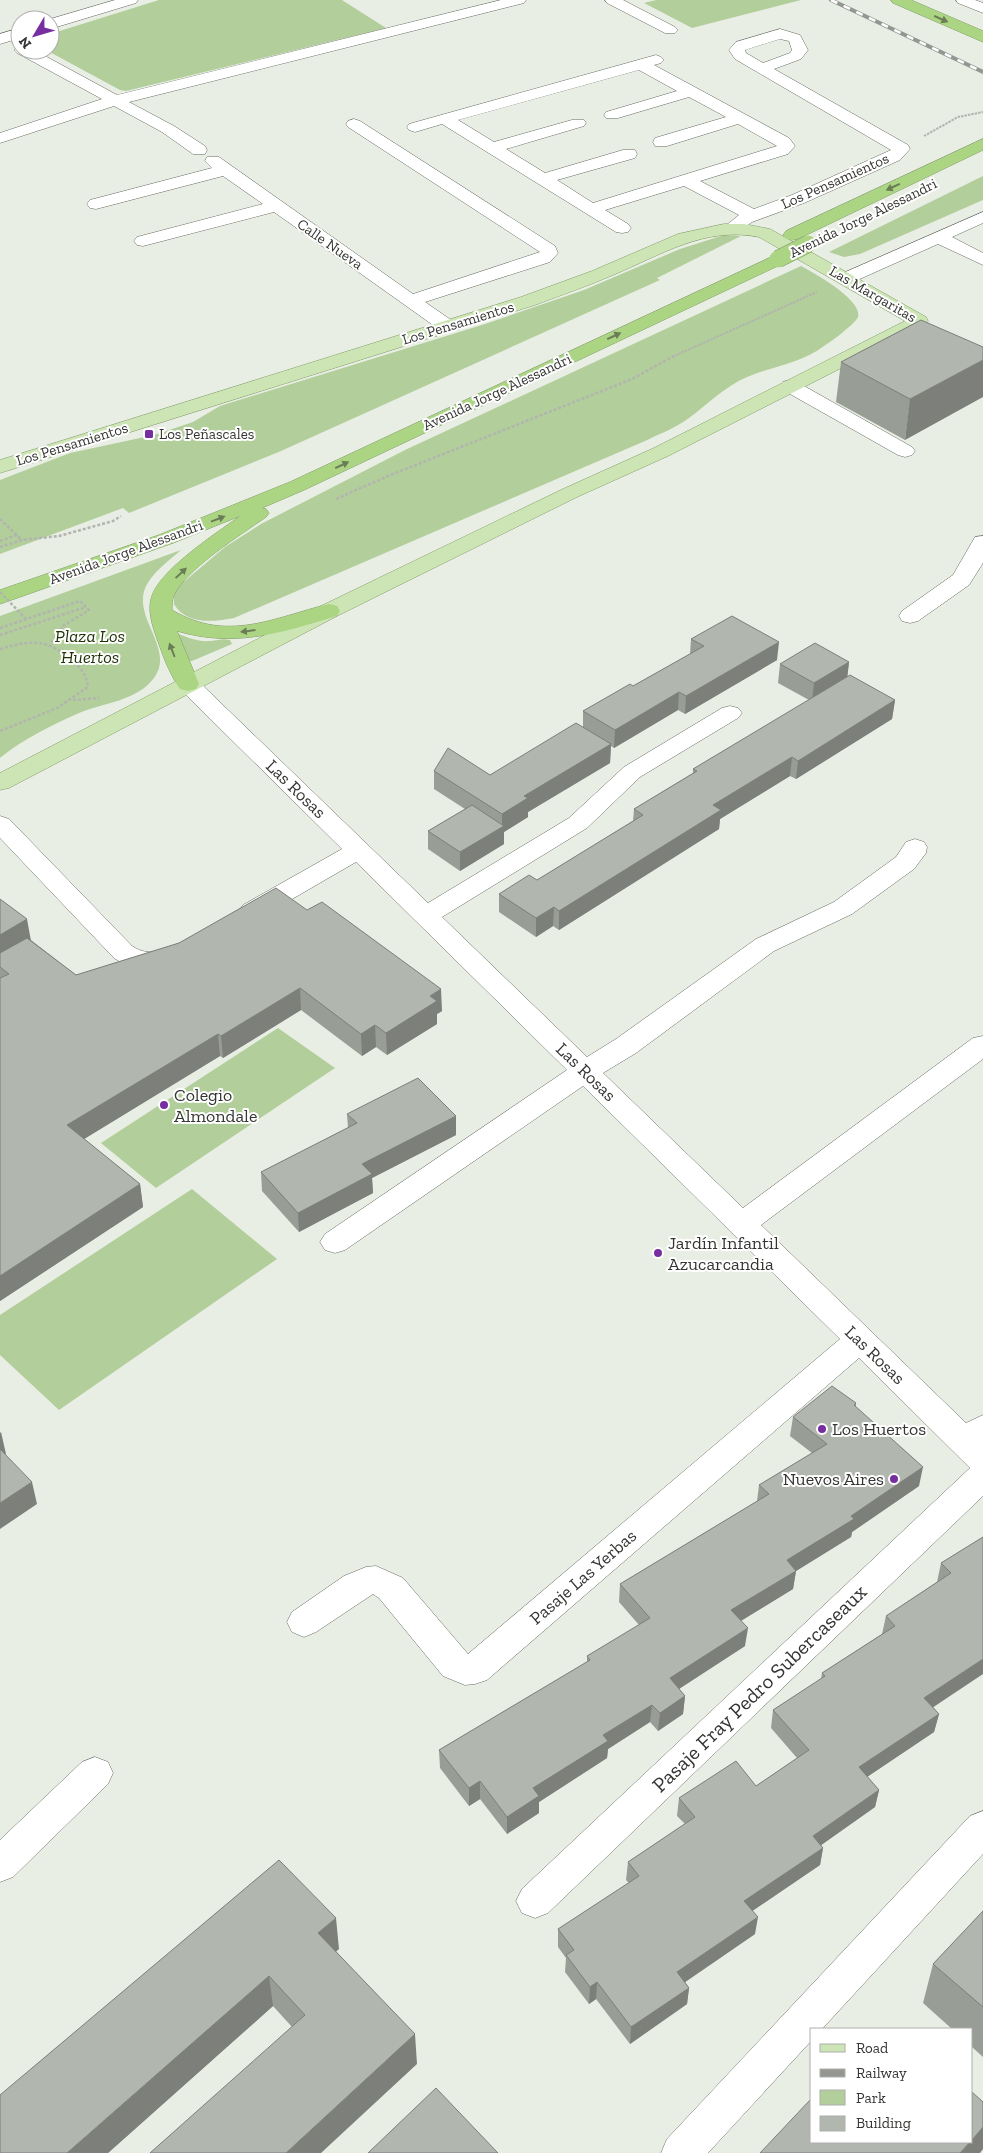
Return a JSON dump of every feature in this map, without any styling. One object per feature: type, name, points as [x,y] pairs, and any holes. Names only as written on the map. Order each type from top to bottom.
[{"type":"highway","points":[[898,0],[983,37]]},
{"type":"highway","points":[[956,2],[983,21]]},
{"type":"highway","points":[[938,166],[983,133]]},
{"type":"highway","name":"Avenida Jorge Alessandri","points":[[0,596],[166,539],[297,486],[769,254],[792,234],[983,144]]},
{"type":"highway","name":"Avenida Jorge Alessandri","points":[[0,578],[157,523],[283,472],[769,254],[808,244],[983,160]]},
{"type":"highway","points":[[194,689],[178,666],[169,642],[163,614],[162,598],[167,588],[208,551],[297,486]]},
{"type":"highway","points":[[163,614],[172,622],[192,629],[230,632],[280,625],[329,611]]},
{"type":"main road","name":"Las Margaritas","points":[[732,228],[764,233],[847,278],[927,325],[790,386]]},
{"type":"main road","name":"Los Pensamientos","points":[[0,467],[570,286],[692,235],[732,228]]},
{"type":"main road","points":[[0,801],[329,611],[562,497],[661,452],[790,386]]},
{"type":"main road","points":[[0,783],[611,483],[661,452]]},
{"type":"street","points":[[80,0],[98,9]]},
{"type":"street","points":[[60,21],[131,0]]},
{"type":"street","points":[[0,138],[116,100],[520,0]]},
{"type":"street","points":[[612,0],[670,30]]},
{"type":"street","points":[[956,2],[983,9]]},
{"type":"street","points":[[415,127],[660,59]]},
{"type":"street","name":"Calle Nueva","points":[[36,60],[116,100],[185,139],[276,206],[447,326]]},
{"type":"street","points":[[592,209],[782,150],[787,146],[740,118],[640,64]]},
{"type":"street","points":[[762,68],[902,148]]},
{"type":"street","points":[[612,115],[690,92]]},
{"type":"street","points":[[660,142],[740,118]]},
{"type":"street","points":[[445,119],[622,228]]},
{"type":"street","points":[[492,148],[578,123]]},
{"type":"street","points":[[354,124],[549,250],[549,253],[544,258],[410,300]]},
{"type":"street","name":"Los Pensamientos","points":[[732,228],[741,220],[752,215],[798,199],[894,156],[902,148]]},
{"type":"street","points":[[543,179],[628,154]]},
{"type":"street","points":[[96,204],[213,160]]},
{"type":"street","points":[[686,180],[752,215]]},
{"type":"street","points":[[143,241],[276,206]]},
{"type":"street","points":[[847,278],[983,217]]},
{"type":"street","points":[[938,237],[983,260]]},
{"type":"street","points":[[790,386],[905,451]]},
{"type":"street","points":[[910,616],[961,580],[971,566],[983,542]]},
{"type":"street","name":"Las Rosas","points":[[194,689],[860,1340],[976,1443]]},
{"type":"street","points":[[426,916],[578,822],[632,772],[730,713]]},
{"type":"street","points":[[0,824],[130,957],[138,960],[159,961],[188,949]]},
{"type":"street","points":[[335,1242],[546,1096],[626,1046],[765,945],[843,908],[905,863],[914,853],[915,847]]},
{"type":"street","points":[[230,924],[358,850]]},
{"type":"street","points":[[742,1224],[983,1046]]},
{"type":"street","name":"Pasaje Las Yerbas","points":[[304,1622],[366,1581],[376,1580],[384,1582],[453,1663],[459,1668],[474,1669],[860,1340]]},
{"type":"street","name":"Pasaje Fray Pedro Subercaseaux","points":[[535,1901],[983,1476]]},
{"type":"street","points":[[0,1865],[95,1773]]},
{"type":"street","points":[[681,2153],[983,1828]]},
{"type":"path","points":[[902,148],[958,117],[983,112]]},
{"type":"path","points":[[333,500],[388,476],[632,379],[656,364],[847,278]]},
{"type":"path","points":[[0,547],[22,540],[59,536],[121,516]]},
{"type":"path","points":[[0,519],[22,540]]},
{"type":"path","points":[[0,540],[17,535]]},
{"type":"path","points":[[0,592],[26,619]]},
{"type":"path","points":[[0,628],[80,601],[89,610],[64,626],[50,643]]},
{"type":"path","points":[[0,635],[86,607]]},
{"type":"path","points":[[0,649],[20,642],[50,643],[63,652],[86,674],[88,687],[73,700],[32,720],[0,731]]},
{"type":"green space","points":[[159,0],[342,0],[386,28],[126,91],[120,90],[60,58],[60,31]]},
{"type":"green space","points":[[656,0],[801,0],[692,28],[644,3]]},
{"type":"green space","points":[[983,176],[983,200],[860,254],[844,257],[829,252]]},
{"type":"green space","points":[[724,235],[741,236],[657,278],[660,280],[281,451],[129,513],[123,508],[0,554],[0,480],[70,453],[154,435],[193,422],[220,406],[485,324],[584,290],[680,249]]},
{"type":"green space","points":[[801,266],[846,295],[858,310],[857,320],[815,352],[739,381],[684,422],[645,441],[234,618],[209,621],[193,619],[185,616],[174,604],[174,595],[180,585],[225,547],[261,524],[405,450]]},
{"type":"green space","name":"Plaza Los Huertos","points":[[181,550],[152,577],[144,593],[143,606],[160,654],[159,666],[154,678],[147,686],[129,697],[79,713],[28,738],[0,758],[0,616]]},
{"type":"green space","points":[[173,631],[196,640],[227,639],[232,644],[192,661],[187,661]]},
{"type":"green space","points":[[278,1028],[335,1068],[156,1188],[101,1143]]},
{"type":"green space","points":[[192,1189],[277,1259],[59,1410],[0,1355],[0,1315]]},
{"type":"building","points":[[921,320],[983,347],[983,360],[910,399],[841,362]]},
{"type":"building","points":[[732,616],[779,642],[686,696],[679,692],[615,730],[583,711],[630,684],[633,686],[704,646],[691,639]]},
{"type":"building","points":[[815,643],[849,662],[814,683],[780,664]]},
{"type":"building","points":[[850,675],[895,700],[798,761],[792,757],[713,805],[721,810],[559,911],[554,907],[536,918],[499,894],[529,875],[537,880],[643,815],[634,809],[697,771],[693,769]]},
{"type":"building","points":[[576,723],[611,744],[524,796],[528,798],[502,814],[434,771],[448,748],[490,775]]},
{"type":"building","points":[[472,805],[504,826],[460,852],[428,831]]},
{"type":"building","points":[[276,888],[307,910],[322,902],[441,989],[430,996],[437,1001],[386,1033],[375,1025],[361,1034],[300,988],[221,1036],[218,1034],[67,1125],[140,1184],[0,1276],[0,978],[9,974],[0,967],[0,953],[27,938],[76,975],[179,943]]},
{"type":"building","points":[[0,899],[27,919],[0,935]]},
{"type":"building","points":[[418,1078],[456,1116],[362,1164],[372,1174],[298,1213],[261,1172],[357,1123],[347,1114]]},
{"type":"building","points":[[832,1386],[856,1403],[854,1405],[923,1467],[851,1516],[854,1519],[787,1560],[796,1571],[731,1610],[748,1628],[670,1678],[685,1696],[660,1713],[652,1705],[603,1735],[608,1741],[533,1788],[539,1796],[507,1817],[480,1781],[469,1788],[439,1750],[590,1660],[587,1656],[650,1618],[620,1584],[769,1494],[759,1485],[827,1444],[793,1417]]},
{"type":"building","points":[[0,1449],[32,1482],[0,1503]]},
{"type":"building","points":[[983,1537],[983,1659],[924,1698],[939,1714],[859,1767],[879,1790],[813,1836],[823,1848],[744,1901],[758,1917],[677,1972],[689,1988],[631,2027],[597,1982],[590,1987],[566,1955],[574,1950],[558,1929],[639,1876],[628,1862],[695,1817],[679,1798],[736,1761],[756,1786],[809,1750],[773,1710],[825,1676],[822,1673],[895,1626],[886,1616],[951,1573],[941,1563]]},
{"type":"building","points":[[279,1860],[336,1918],[318,1933],[415,2034],[286,2153],[150,2153],[305,2015],[269,1976],[67,2153],[0,2153],[0,2095]]},
{"type":"building","points":[[983,1911],[983,2007],[933,1964]]},
{"type":"building","points":[[436,2088],[498,2153],[368,2153]]},
{"type":"building","points":[[973,2093],[983,2102],[983,2127],[973,2139]]},
{"type":"building","points":[[810,2100],[810,2143],[969,2143],[960,2153],[760,2153]]},
{"type":"railway","points":[[831,0],[983,72]]},
{"type":"place","name":"Los Peñascales","points":[[149,434]]},
{"type":"place","name":"Colegio Almondale","points":[[164,1105]]},
{"type":"place","name":"Jardín Infantil Azucarcandia","points":[[658,1253]]},
{"type":"place","name":"Los Huertos","points":[[822,1429]]},
{"type":"place","name":"Nuevos Aires","points":[[894,1479]]}]
